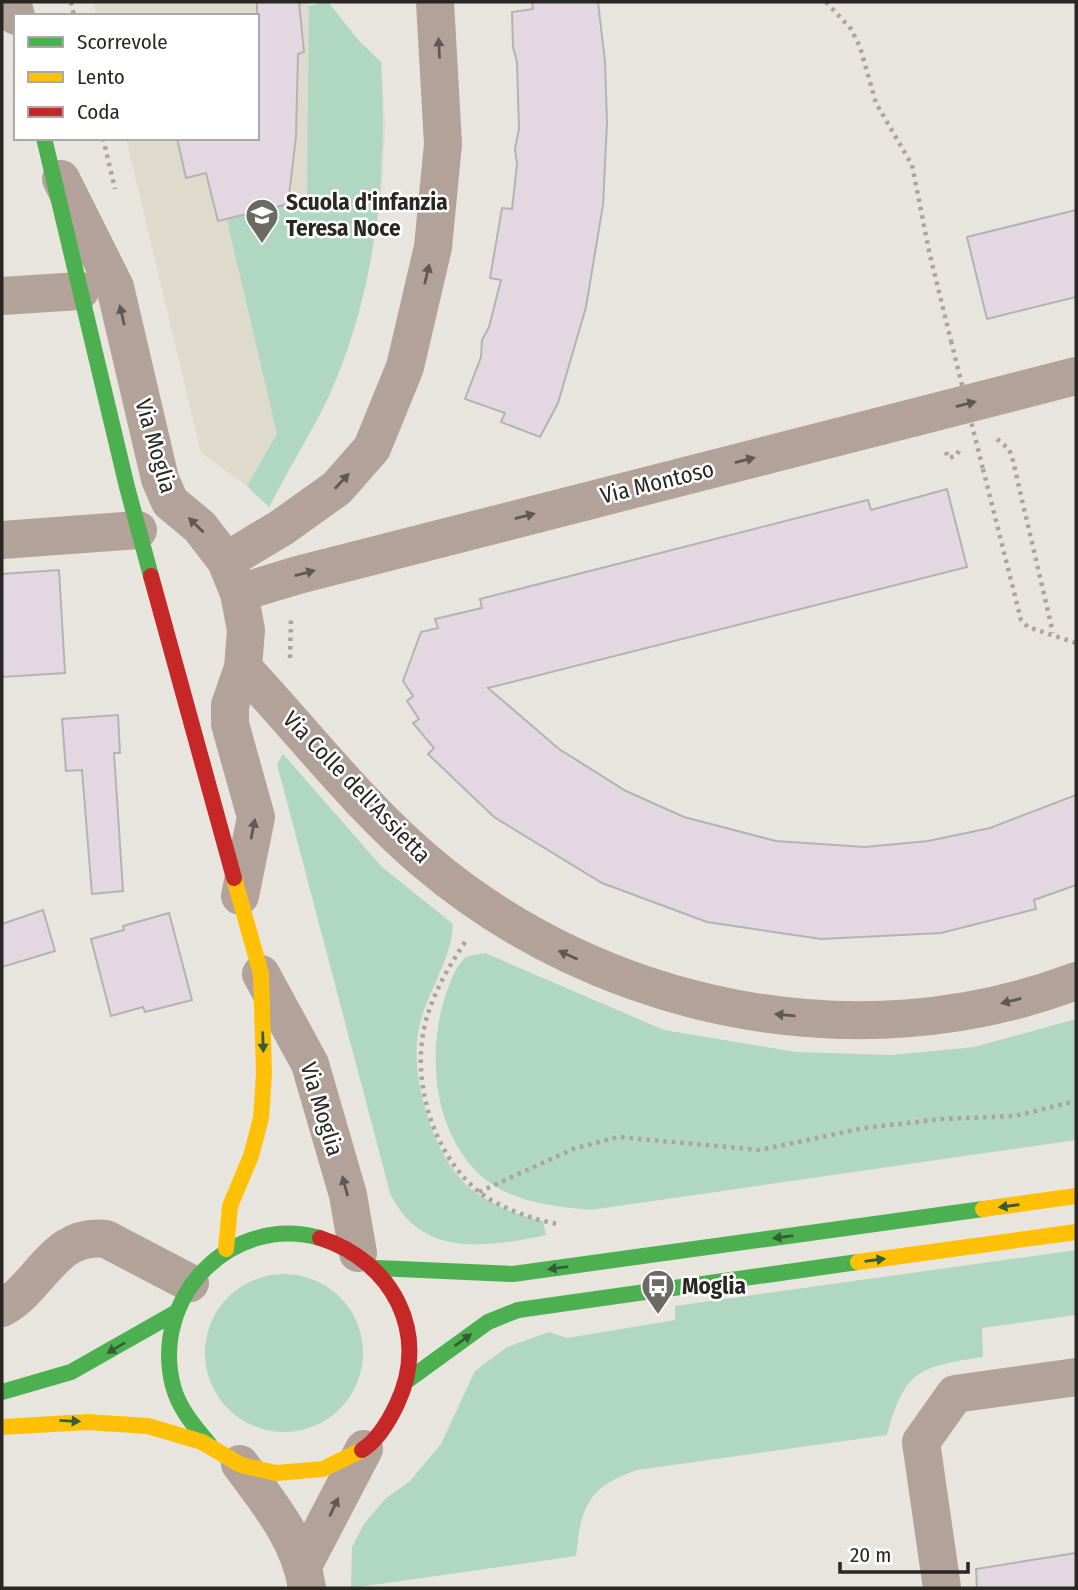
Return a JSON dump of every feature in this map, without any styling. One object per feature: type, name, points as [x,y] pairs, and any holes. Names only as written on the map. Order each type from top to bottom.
[{"type":"main road","name":"Via Moglia","points":[[46,145],[138,530],[261,974],[264,1074],[261,1118],[251,1156],[230,1206],[226,1249]]},
{"type":"main road","points":[[2,1392],[49,1381],[99,1358],[183,1298],[226,1249],[270,1233],[316,1235],[368,1260],[474,1275],[513,1274],[1076,1196]]},
{"type":"main road","points":[[408,1380],[488,1322],[518,1310],[1076,1232]]},
{"type":"main road","points":[[2,1427],[55,1421],[140,1425],[272,1473],[304,1474],[336,1465],[364,1449],[384,1430],[399,1406],[408,1380],[411,1340],[400,1301],[368,1260]]},
{"type":"main road","points":[[183,1298],[168,1349],[172,1384],[187,1418],[225,1455]]},
{"type":"street","points":[[233,577],[281,528],[337,488],[372,448],[405,367],[433,247],[443,144],[435,2]]},
{"type":"street","name":"Via Moglia","points":[[46,145],[115,287],[160,479],[170,502],[200,527],[233,577],[246,630],[243,668],[230,705],[230,724],[256,817],[240,897]]},
{"type":"street","points":[[2,296],[79,291]]},
{"type":"street","name":"Via Montoso","points":[[233,577],[298,575],[1076,376]]},
{"type":"street","points":[[2,540],[138,530]]},
{"type":"street","name":"Via Colle dell'Assietta","points":[[243,668],[364,802],[424,860],[487,909],[554,949],[624,979],[684,999],[749,1012],[820,1019],[900,1019],[976,1009],[1076,981]]},
{"type":"street","name":"Via Moglia","points":[[261,974],[310,1064],[368,1260]]},
{"type":"street","points":[[2,1308],[13,1302],[63,1247],[91,1237],[106,1239],[183,1298]]},
{"type":"street","points":[[942,1588],[921,1442],[955,1394],[1076,1377]]},
{"type":"street","points":[[305,1576],[364,1449]]},
{"type":"street","points":[[225,1455],[283,1523],[305,1576]]},
{"type":"path","points":[[826,2],[851,29],[860,47],[876,103],[912,165],[929,251],[1021,620],[1028,627],[1053,633],[1076,643]]},
{"type":"path","points":[[1013,461],[1053,633]]},
{"type":"path","points":[[471,932],[433,998],[424,1027],[424,1093],[433,1126],[451,1160],[479,1192],[504,1206],[554,1223]]},
{"type":"path","points":[[479,1192],[573,1149],[618,1137],[760,1150],[864,1128],[942,1119],[1015,1116],[1076,1101]]},
{"type":"shaded area","name":"Scuola d'infanzia Teresa Noce","points":[[93,2],[308,2],[309,6],[328,2],[359,41],[381,62],[385,126],[381,203],[365,287],[339,371],[269,507],[247,486],[201,453],[126,140],[259,140],[259,14],[96,14]]},
{"type":"green space","points":[[328,2],[359,41],[381,62],[381,179],[377,218],[363,295],[340,370],[316,422],[269,507],[247,486],[277,434],[227,220],[307,199],[309,6]]},
{"type":"green space","points":[[283,754],[382,867],[453,924],[447,954],[419,1027],[417,1060],[423,1102],[438,1144],[461,1179],[491,1202],[543,1221],[546,1235],[479,1244],[437,1238],[419,1229],[403,1214],[390,1193],[277,764]]},
{"type":"green space","points":[[485,953],[664,1030],[796,1052],[892,1055],[974,1047],[1076,1019],[1076,1140],[590,1210],[519,1198],[489,1182],[463,1155],[444,1117],[436,1075],[437,1032],[454,973],[465,958]]},
{"type":"green space","points":[[1076,1250],[1076,1315],[982,1328],[983,1357],[944,1364],[918,1375],[908,1384],[901,1396],[887,1435],[637,1470],[597,1491],[585,1511],[576,1556],[351,1588],[352,1547],[364,1524],[385,1499],[410,1481],[441,1444],[475,1371],[507,1347],[549,1332],[567,1338],[675,1320],[675,1306]]},
{"type":"green space","points":[[284,1274],[314,1280],[340,1297],[357,1323],[363,1353],[357,1383],[340,1409],[314,1426],[284,1432],[254,1426],[228,1409],[211,1383],[205,1353],[211,1323],[228,1297],[254,1280]]},
{"type":"building","points":[[257,2],[299,2],[304,52],[298,54],[296,136],[288,204],[218,221],[206,173],[186,178],[177,140],[259,140]]},
{"type":"building","points":[[532,2],[598,2],[605,62],[607,123],[603,205],[586,307],[558,403],[540,437],[501,422],[505,413],[465,399],[481,357],[482,340],[489,327],[501,280],[490,278],[502,208],[512,209],[517,165],[515,149],[519,129],[512,12],[533,9]]},
{"type":"building","points":[[1076,210],[1076,297],[987,319],[967,237]]},
{"type":"building","points":[[947,489],[967,567],[488,688],[559,749],[626,791],[684,817],[776,841],[865,847],[928,841],[990,828],[1076,795],[1076,885],[1034,900],[1036,909],[941,933],[821,939],[707,922],[602,883],[494,817],[428,754],[434,748],[413,723],[419,719],[407,701],[413,696],[403,681],[421,632],[438,628],[435,619],[482,608],[480,599],[868,500],[871,510]]},
{"type":"building","points":[[59,570],[65,673],[2,677],[2,574]]},
{"type":"building","points":[[118,715],[120,753],[114,753],[123,891],[92,894],[82,770],[66,771],[62,719]]},
{"type":"building","points":[[43,910],[55,951],[2,967],[2,924]]},
{"type":"building","points":[[169,913],[192,1000],[145,1012],[143,1007],[111,1016],[91,939],[124,930],[123,926]]},
{"type":"building","points":[[1076,1553],[1076,1588],[977,1588],[976,1569]]},
{"type":"traffic: fast","points":[[44,140],[127,487],[151,576]]},
{"type":"traffic: fast","points":[[377,1268],[513,1274],[983,1209]]},
{"type":"traffic: fast","points":[[210,1445],[183,1410],[173,1386],[169,1353],[174,1322],[186,1293],[205,1269],[229,1250],[257,1238],[287,1234],[320,1238]]},
{"type":"traffic: fast","points":[[408,1380],[488,1322],[518,1310],[858,1262]]},
{"type":"traffic: fast","points":[[2,1392],[71,1372],[175,1313]]},
{"type":"traffic: slow","points":[[226,1249],[230,1206],[251,1156],[261,1118],[264,1074],[261,974],[234,878]]},
{"type":"traffic: slow","points":[[983,1209],[1076,1196]]},
{"type":"traffic: slow","points":[[858,1262],[1076,1232]]},
{"type":"traffic: slow","points":[[2,1427],[87,1422],[148,1426],[202,1442],[241,1465],[276,1473],[323,1469],[362,1450]]},
{"type":"traffic: jam","points":[[151,576],[234,878]]},
{"type":"traffic: jam","points":[[320,1238],[345,1249],[367,1264],[385,1282],[398,1303],[407,1326],[409,1351],[406,1377],[397,1404],[382,1430],[362,1450]]},
{"type":"place","name":"Scuola d'infanzia Teresa Noce","points":[[262,245]]},
{"type":"place","name":"Moglia","points":[[658,1316]]}]
